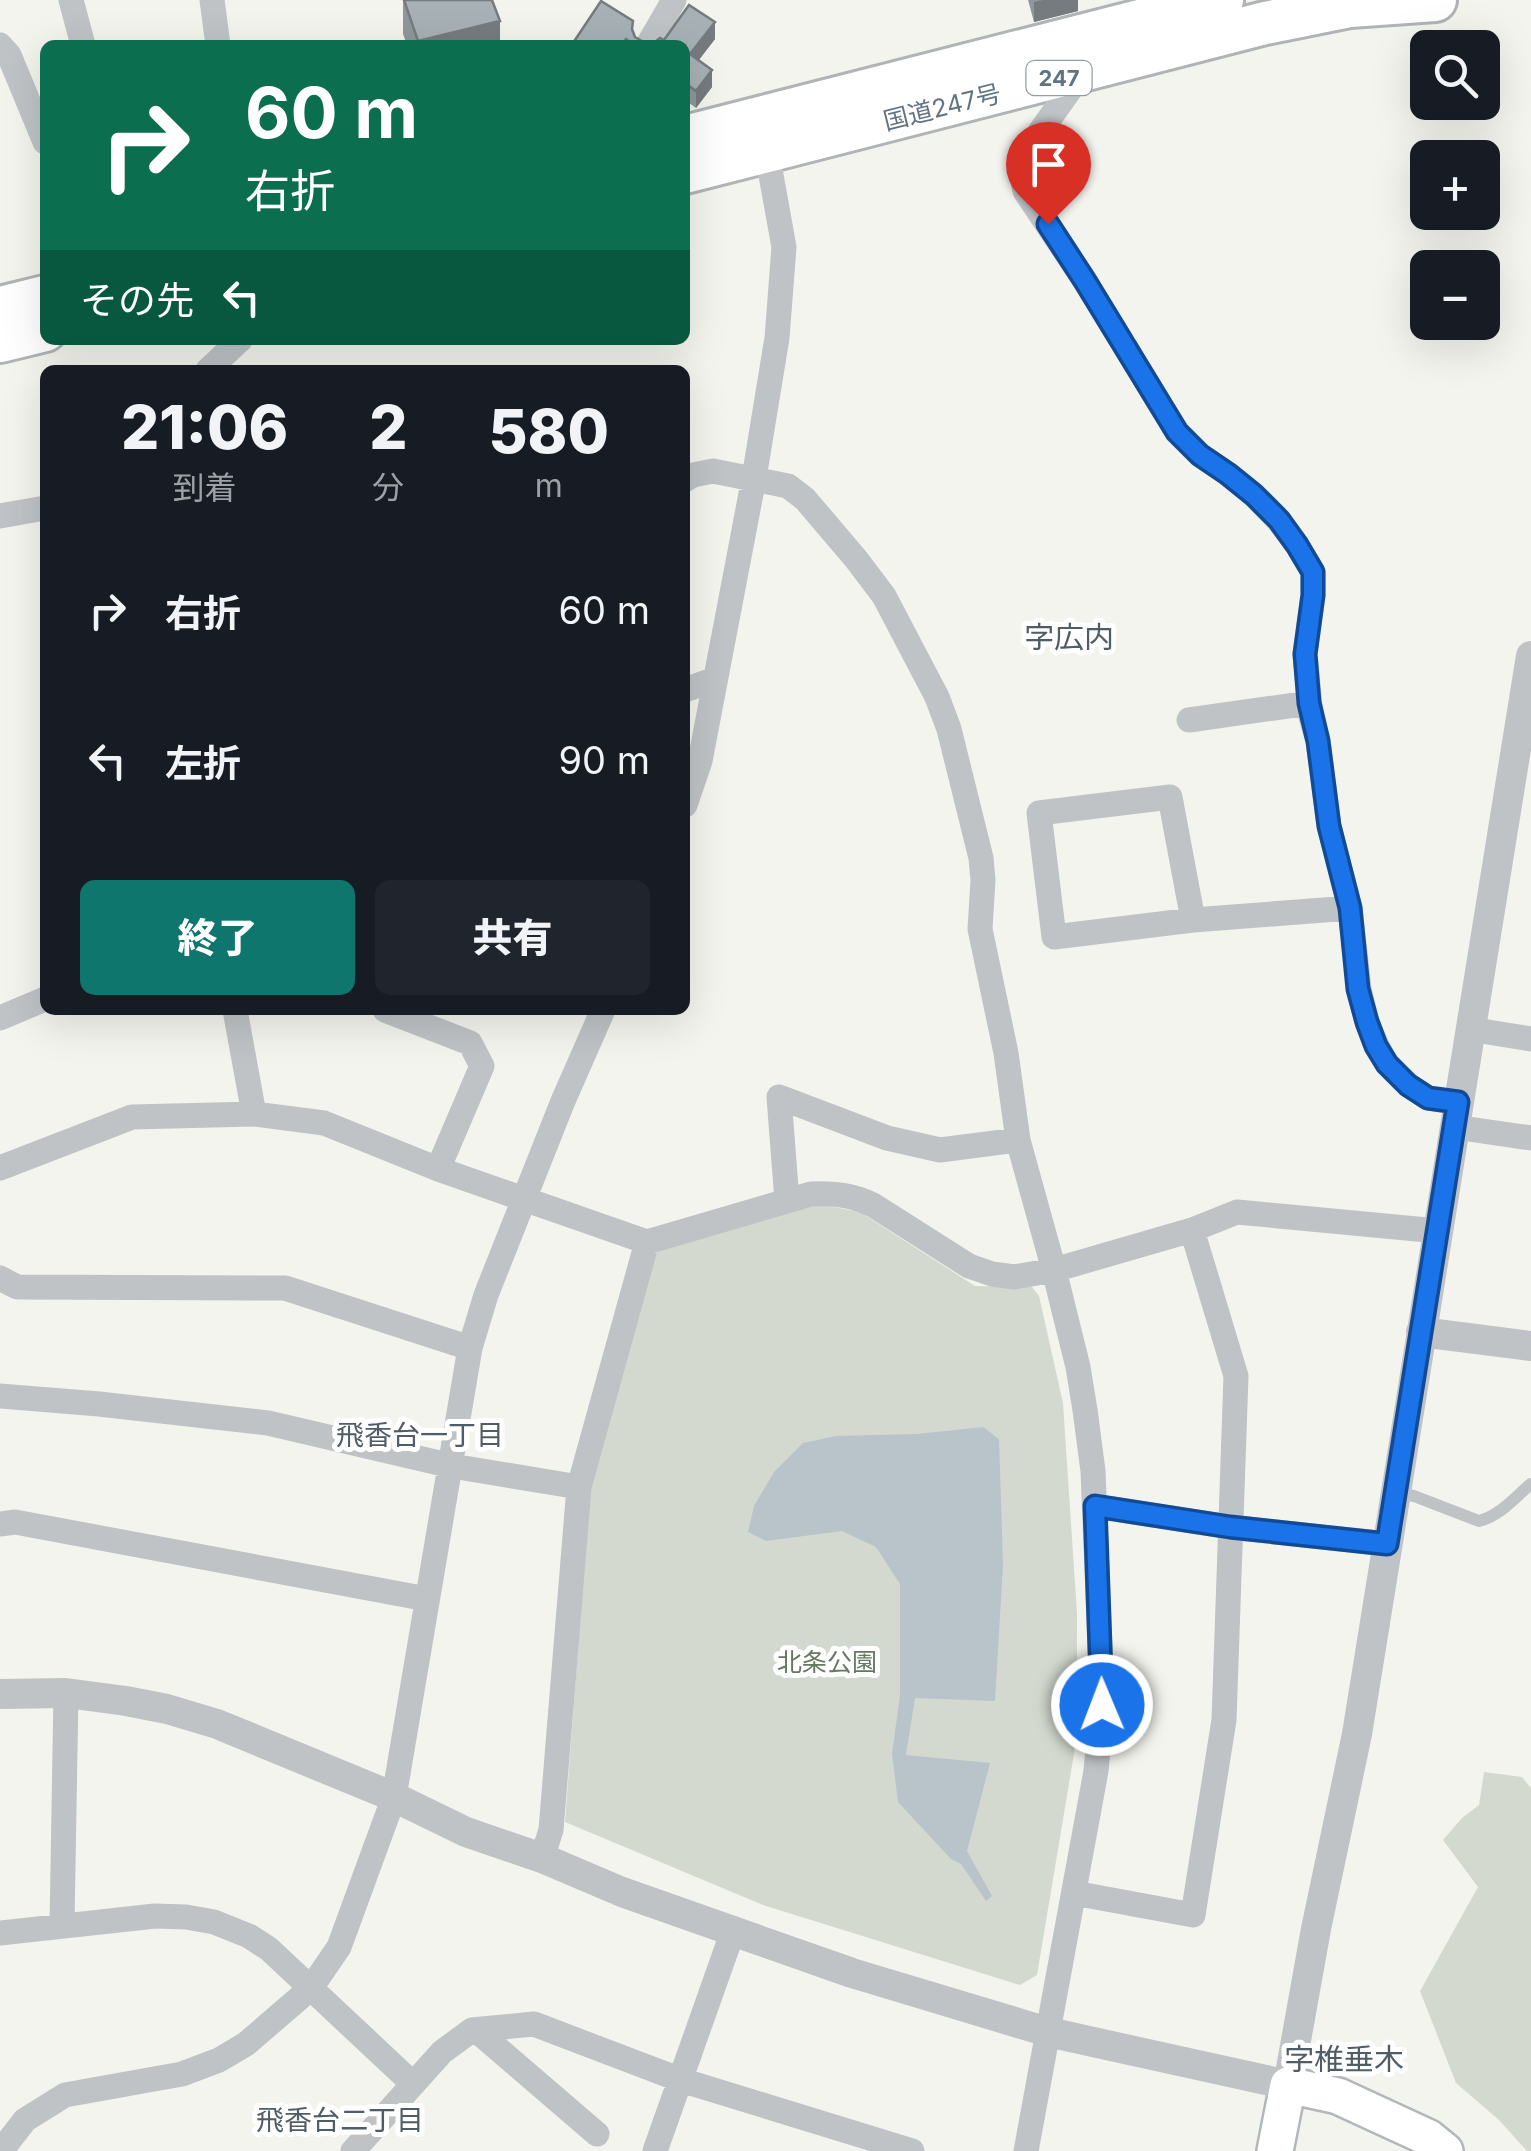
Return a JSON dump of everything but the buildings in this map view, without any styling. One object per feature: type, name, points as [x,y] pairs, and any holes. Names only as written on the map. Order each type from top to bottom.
[{"type":"highway","name":"国道247号","points":[[690,170],[764,135],[1133,11],[1222,0]]},
{"type":"highway","name":"国道247号","points":[[690,137],[764,135],[1072,74],[1350,6],[1435,0]]},
{"type":"highway","points":[[0,308],[40,298]]},
{"type":"highway","points":[[0,341],[40,331]]},
{"type":"main road","points":[[1275,2151],[1288,2085],[1338,2096],[1429,2138],[1445,2151]]},
{"type":"street","points":[[71,0],[82,40]]},
{"type":"street","points":[[212,0],[217,40]]},
{"type":"street","points":[[651,40],[674,0]]},
{"type":"street","points":[[0,45],[9,55],[40,130]]},
{"type":"street","points":[[1072,74],[1069,91],[1037,136],[1021,173],[1026,192],[1177,432],[1279,520],[1313,572],[1305,654],[1309,703],[1329,826],[1350,908],[1358,989],[1376,1046],[1408,1085],[1456,1115],[1531,1138]]},
{"type":"street","points":[[690,791],[700,761],[777,338],[784,247],[764,135]]},
{"type":"street","points":[[213,365],[235,345]]},
{"type":"street","points":[[690,477],[713,471],[788,486],[805,499],[884,596],[937,696],[950,729],[981,858],[980,929],[1006,1053],[1018,1140],[1078,1367],[1093,1470],[1102,1705],[1096,1771],[1026,2151]]},
{"type":"street","points":[[0,516],[40,509]]},
{"type":"street","points":[[0,1694],[66,1694],[166,1708],[217,1724],[394,1797],[466,1832],[852,1973],[1048,2032],[1288,2085],[1316,1929],[1358,1734],[1469,1029],[1521,774],[1531,658]]},
{"type":"street","points":[[690,688],[715,679]]},
{"type":"street","points":[[1189,720],[1309,703]]},
{"type":"street","points":[[1193,920],[1170,797],[1038,813],[1054,937],[1193,920],[1350,908]]},
{"type":"street","points":[[0,1018],[40,1001]]},
{"type":"street","points":[[236,1015],[254,1114]]},
{"type":"street","points":[[405,1015],[470,1043],[482,1066],[438,1169]]},
{"type":"street","points":[[2,2151],[25,2120],[65,2095],[182,2074],[218,2060],[261,2032],[311,1988],[339,1947],[394,1797],[470,1348],[486,1295],[601,1015]]},
{"type":"street","points":[[1469,1029],[1531,1039]]},
{"type":"street","points":[[788,1201],[779,1097],[887,1138],[940,1150],[1018,1140]]},
{"type":"street","points":[[0,1168],[132,1116],[254,1114],[324,1123],[438,1169],[647,1242],[812,1194],[832,1193],[860,1199],[969,1266],[1014,1277],[1054,1270],[1192,1230],[1237,1212],[1438,1231]]},
{"type":"street","points":[[1074,1893],[1193,1915],[1224,1720],[1236,1376],[1192,1230]]},
{"type":"street","points":[[542,1858],[551,1830],[580,1486],[647,1242]]},
{"type":"street","points":[[0,1278],[17,1287],[285,1288],[470,1348]]},
{"type":"street","points":[[1422,1332],[1531,1346]]},
{"type":"street","points":[[0,1396],[268,1422],[452,1466],[580,1486]]},
{"type":"street","points":[[1095,1506],[1230,1527],[1387,1544]]},
{"type":"street","points":[[0,1524],[15,1522],[427,1598]]},
{"type":"street","points":[[62,1925],[66,1694]]},
{"type":"street","points":[[0,1933],[156,1916],[214,1922],[270,1949],[413,2084]]},
{"type":"street","points":[[655,2151],[733,1931]]},
{"type":"street","points":[[353,2151],[442,2052],[476,2030],[534,2024],[842,2141],[912,2151]]},
{"type":"street","points":[[476,2030],[597,2134]]},
{"type":"lane","points":[[1396,1493],[1479,1521],[1500,1511],[1531,1484]]},
{"type":"green space","name":"北条公園","points":[[818,1204],[860,1212],[975,1286],[1032,1287],[1039,1296],[1063,1403],[1077,1613],[1077,1736],[1037,1975],[1020,1985],[763,1905],[565,1822],[590,1489],[657,1251]]},
{"type":"green space","points":[[1484,1772],[1522,1777],[1531,1788],[1531,2151],[1456,2083],[1420,1991],[1478,1887],[1443,1840],[1479,1805]]},
{"type":"shaded area","points":[[983,1427],[999,1439],[1003,1564],[995,1701],[915,1698],[906,1755],[990,1763],[967,1851],[992,1896],[986,1901],[961,1864],[951,1859],[898,1802],[892,1754],[900,1695],[900,1584],[876,1547],[842,1531],[766,1541],[748,1532],[754,1506],[774,1472],[803,1443],[836,1436]]},
{"type":"district","name":"字広内","points":[[1069,637]]},
{"type":"district","name":"飛香台一丁目","points":[[420,1435]]},
{"type":"district","name":"字椎垂木","points":[[1344,2059]]},
{"type":"district","name":"飛香台二丁目","points":[[340,2120]]},
{"type":"route","points":[[1048,224],[1177,432],[1279,520],[1313,572],[1305,654],[1309,703],[1329,826],[1350,908],[1358,989],[1367,1022],[1387,1064],[1408,1085],[1428,1098],[1458,1102],[1387,1544],[1230,1527],[1095,1506],[1102,1705]]}]
